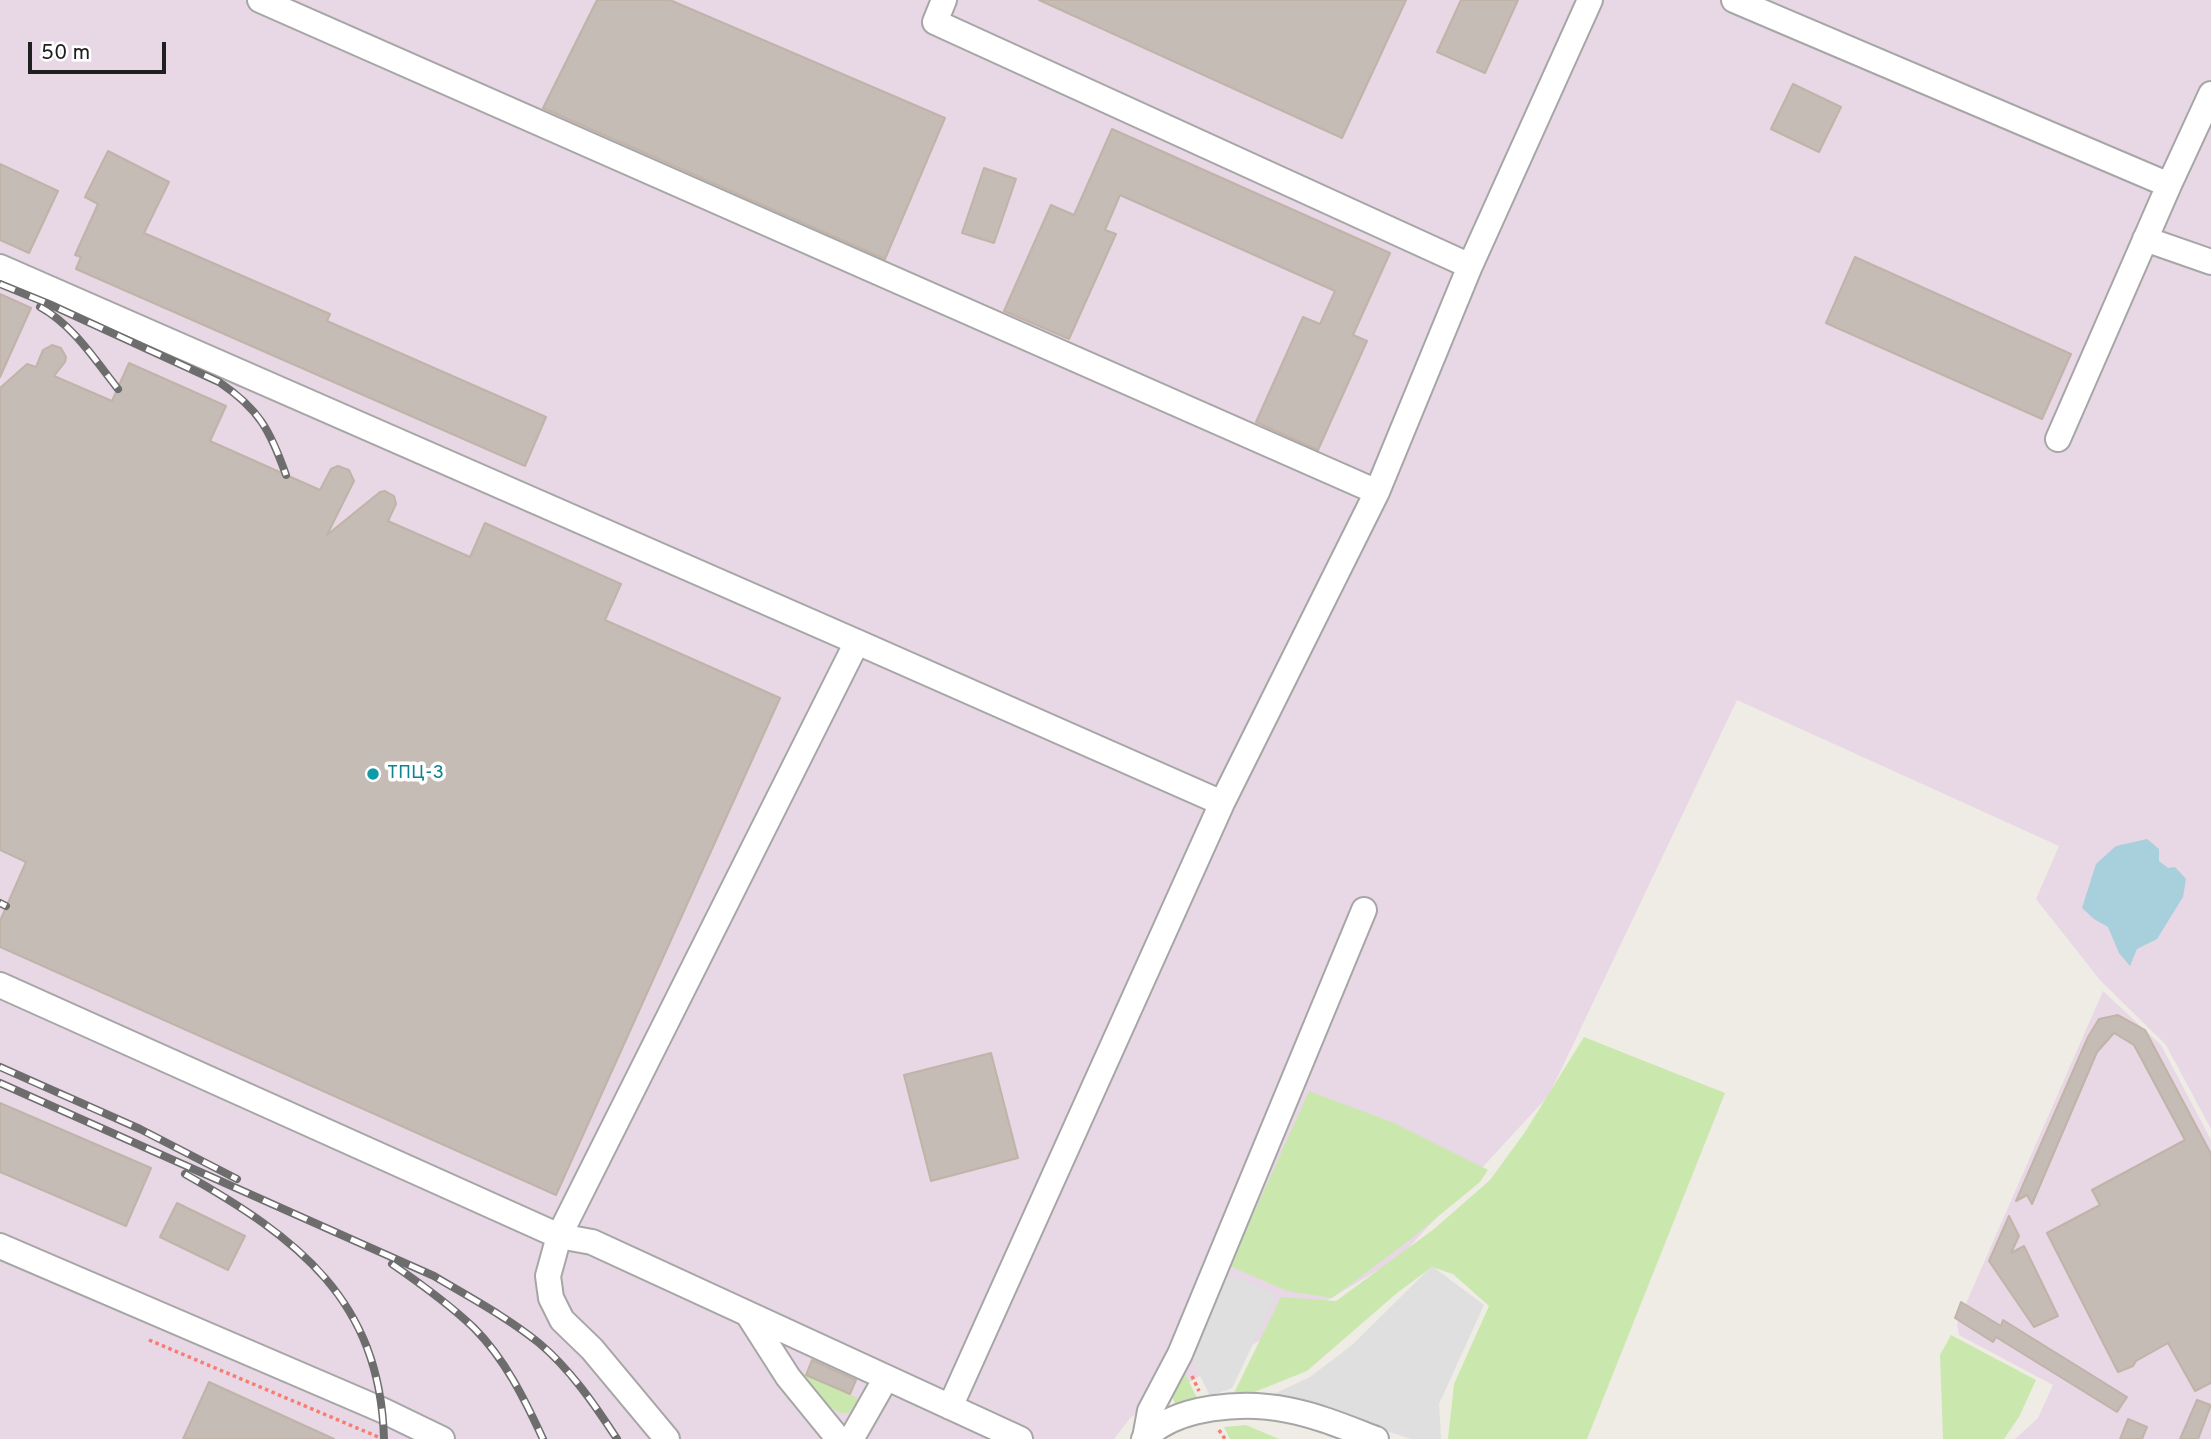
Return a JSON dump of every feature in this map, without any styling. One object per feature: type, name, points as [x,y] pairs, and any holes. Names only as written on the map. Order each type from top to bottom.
[{"type":"street","points":[[260,0],[1377,492]]},
{"type":"street","points":[[944,0],[935,22],[1470,266]]},
{"type":"street","points":[[950,1407],[1222,803],[1377,492],[1470,266],[1590,0]]},
{"type":"street","points":[[1734,0],[2169,185]]},
{"type":"street","points":[[2058,439],[2211,94]]},
{"type":"street","points":[[2145,239],[2211,262]]},
{"type":"street","points":[[0,267],[1222,803]]},
{"type":"street","points":[[667,1439],[592,1349],[562,1320],[551,1298],[548,1276],[559,1236],[857,642]]},
{"type":"street","points":[[1145,1438],[1150,1411],[1180,1354],[1364,910]]},
{"type":"street","points":[[0,985],[559,1236],[592,1242],[1020,1439]]},
{"type":"street","points":[[0,1246],[382,1410],[442,1439]]},
{"type":"street","points":[[748,1315],[789,1377],[845,1437],[886,1378]]},
{"type":"street","points":[[1145,1438],[1158,1426],[1185,1414],[1241,1407],[1296,1412],[1376,1439]]},
{"type":"path","points":[[149,1340],[383,1439]]},
{"type":"path","points":[[1208,1432],[1220,1430],[1225,1439]]},
{"type":"shaded area","points":[[0,0],[2211,0],[2211,1129],[2166,1045],[2100,980],[2036,899],[2059,846],[1737,700],[1549,1095],[1400,1257],[1131,1417],[1114,1439],[0,1439]]},
{"type":"shaded area","points":[[2103,991],[2161,1045],[2211,1140],[2211,1439],[2015,1439],[2038,1418],[2053,1385],[1959,1335],[1957,1324]]},
{"type":"shaded area","points":[[1432,1266],[1484,1305],[1439,1404],[1441,1439],[1411,1439],[1274,1394],[1310,1377],[1352,1345]]},
{"type":"shaded area","points":[[1226,1276],[1245,1280],[1276,1296],[1232,1388],[1210,1396],[1189,1353]]},
{"type":"green space","points":[[1584,1037],[1725,1093],[1587,1439],[1448,1439],[1454,1384],[1489,1306],[1453,1274],[1432,1267],[1397,1293],[1307,1371],[1252,1393],[1234,1393],[1281,1297],[1336,1301],[1434,1229],[1490,1180],[1525,1132]]},
{"type":"green space","points":[[1309,1091],[1394,1123],[1488,1170],[1480,1182],[1407,1242],[1332,1298],[1287,1291],[1230,1266]]},
{"type":"green space","points":[[1951,1335],[2036,1380],[2019,1417],[2004,1439],[1943,1439],[1940,1355]]},
{"type":"green space","points":[[1181,1366],[1200,1404],[1175,1403],[1173,1389]]},
{"type":"green space","points":[[798,1371],[858,1398],[857,1404],[848,1413],[841,1413],[811,1397]]},
{"type":"green space","points":[[1246,1425],[1279,1439],[1230,1439],[1224,1427]]},
{"type":"water","points":[[2147,839],[2159,849],[2159,861],[2168,868],[2175,867],[2186,879],[2183,897],[2157,939],[2137,949],[2130,966],[2119,953],[2108,927],[2082,908],[2096,864],[2116,846]]},
{"type":"building","points":[[597,0],[670,0],[945,118],[885,259],[543,108]]},
{"type":"building","points":[[1039,0],[1406,0],[1342,138]]},
{"type":"building","points":[[1461,0],[1518,0],[1485,73],[1437,52]]},
{"type":"building","points":[[1793,84],[1841,107],[1819,152],[1771,129]]},
{"type":"building","points":[[1112,129],[1390,253],[1353,335],[1367,341],[1318,450],[1256,422],[1303,317],[1320,324],[1335,291],[1120,195],[1105,230],[1116,234],[1069,339],[1004,311],[1051,205],[1074,215]]},
{"type":"building","points":[[108,151],[169,182],[144,233],[330,314],[327,321],[546,417],[525,466],[76,269],[81,257],[75,255],[98,204],[85,197]]},
{"type":"building","points":[[0,164],[58,191],[29,253],[0,240]]},
{"type":"building","points":[[984,168],[1016,179],[994,243],[962,233]]},
{"type":"building","points":[[1855,257],[2071,354],[2042,419],[1826,323]]},
{"type":"building","points":[[0,294],[31,308],[0,377]]},
{"type":"building","name":"ТПЦ-3","points":[[52,345],[61,348],[66,357],[54,376],[112,401],[129,363],[226,406],[210,441],[320,490],[331,469],[338,466],[349,470],[354,481],[327,535],[380,492],[385,491],[394,496],[396,504],[388,521],[470,557],[485,523],[621,584],[605,620],[780,698],[556,1195],[0,947],[0,921],[26,862],[0,850],[0,388],[27,364],[36,367],[43,350]]},
{"type":"building","points":[[2118,1015],[2145,1030],[2211,1154],[2211,1383],[2195,1391],[2168,1343],[2136,1361],[2133,1366],[2118,1372],[2047,1233],[2100,1205],[2092,1190],[2185,1140],[2134,1045],[2114,1033],[2097,1052],[2032,1204],[2027,1195],[2016,1201],[2088,1037],[2099,1019]]},
{"type":"building","points":[[991,1053],[1018,1158],[931,1181],[904,1075]]},
{"type":"building","points":[[0,1103],[151,1168],[126,1226],[0,1172]]},
{"type":"building","points":[[177,1203],[245,1236],[228,1270],[160,1237]]},
{"type":"building","points":[[2009,1216],[2019,1236],[2011,1253],[2024,1246],[2058,1316],[2034,1327],[1989,1261]]},
{"type":"building","points":[[1961,1302],[2001,1326],[2003,1320],[2127,1397],[2117,1412],[1996,1337],[1993,1342],[1955,1318]]},
{"type":"building","points":[[812,1360],[856,1380],[850,1394],[806,1375]]},
{"type":"building","points":[[209,1382],[334,1439],[183,1439]]},
{"type":"building","points":[[2197,1400],[2211,1405],[2198,1439],[2180,1439]]},
{"type":"building","points":[[2128,1419],[2147,1427],[2142,1439],[2120,1439]]},
{"type":"railway","points":[[0,284],[219,382],[254,411],[262,422],[286,475]]},
{"type":"railway","points":[[40,307],[73,333],[118,389]]},
{"type":"railway","points":[[0,903],[6,906]]},
{"type":"railway","points":[[0,1067],[140,1129],[237,1179]]},
{"type":"railway","points":[[0,1083],[434,1276],[501,1316],[539,1343],[572,1376],[617,1439]]},
{"type":"railway","points":[[185,1174],[263,1223],[296,1249],[325,1278],[349,1311],[367,1348],[379,1390],[384,1439]]},
{"type":"railway","points":[[392,1264],[445,1302],[485,1340],[513,1380],[543,1439]]},
{"type":"place","name":"ТПЦ-3","points":[[373,774]]}]
